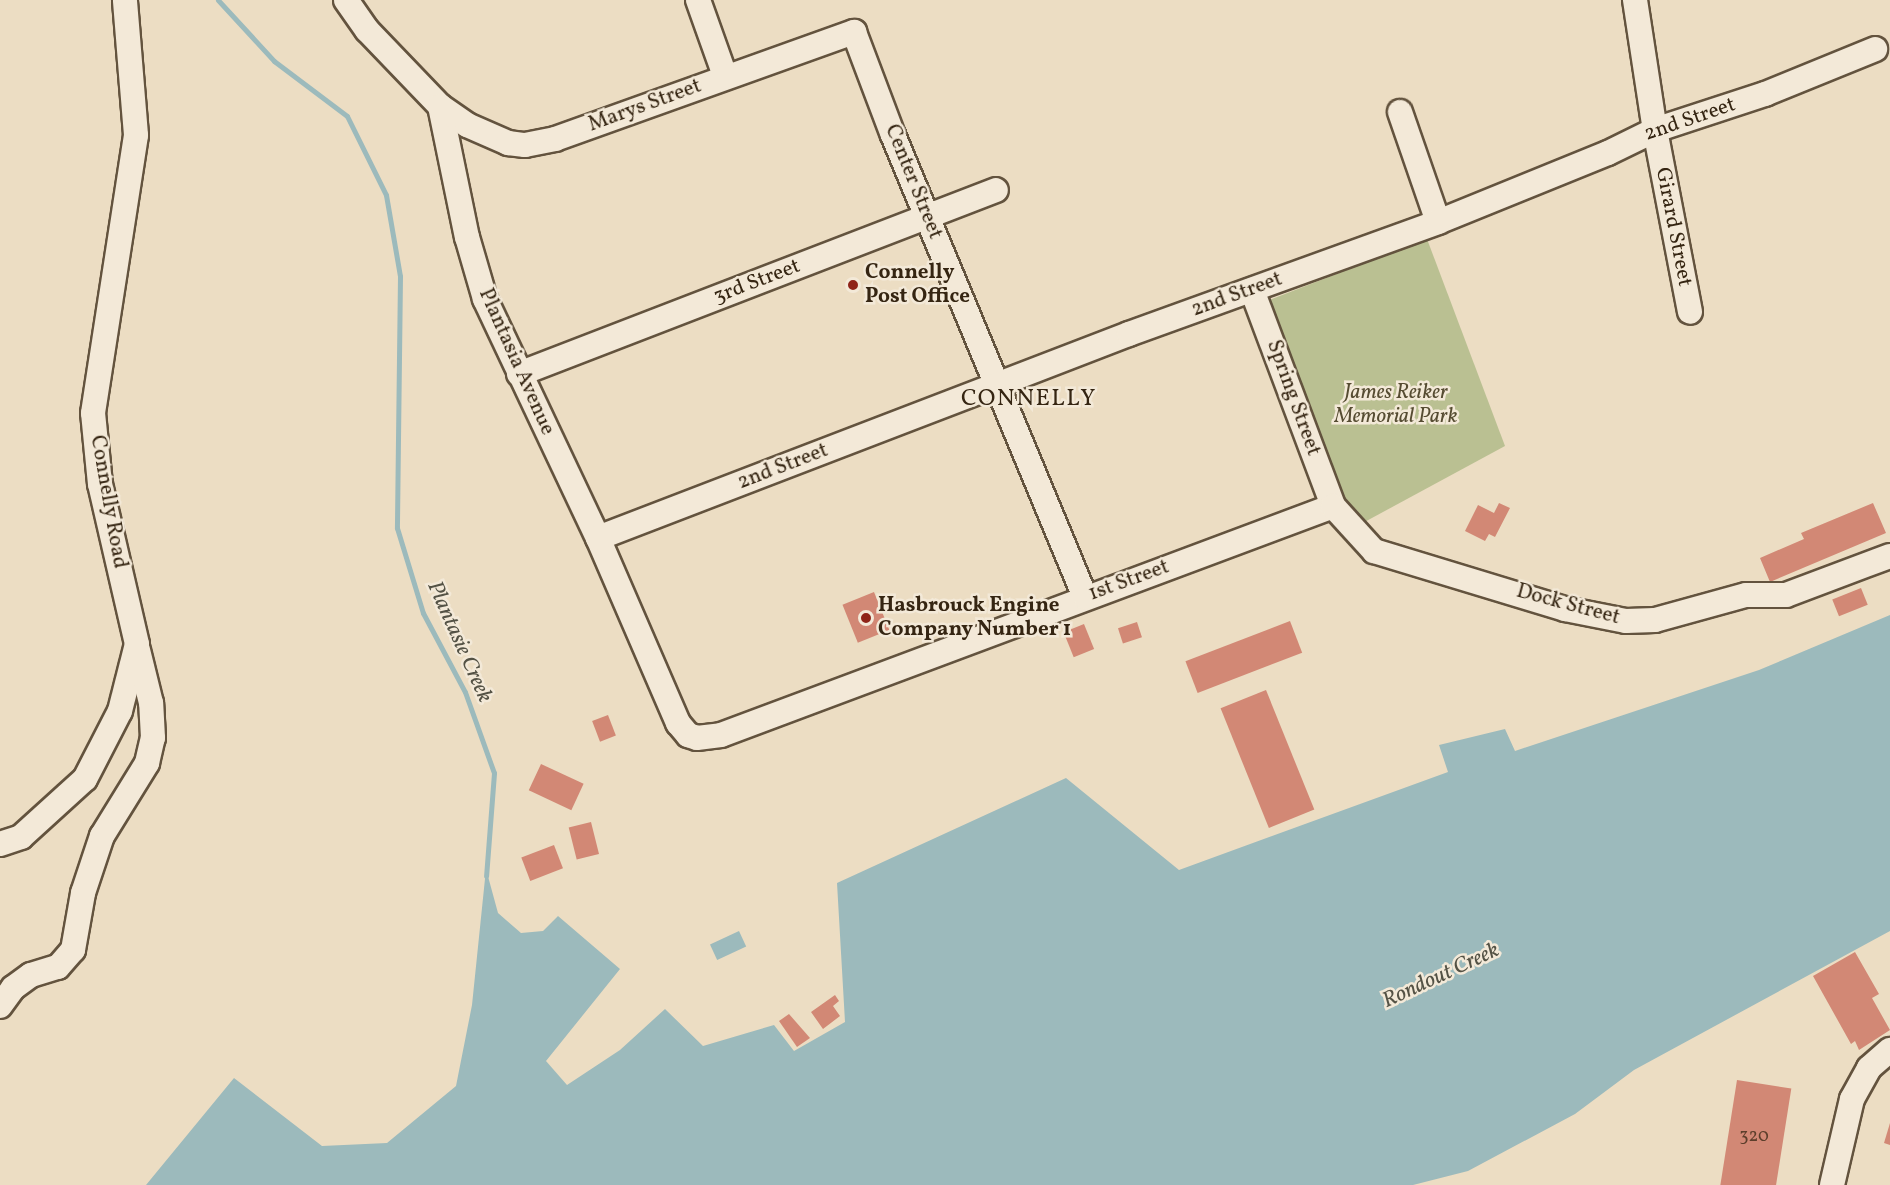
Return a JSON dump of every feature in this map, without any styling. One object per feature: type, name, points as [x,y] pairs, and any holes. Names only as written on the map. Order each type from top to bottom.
[{"type":"street","name":"Connelly Road","points":[[0,844],[21,837],[85,779],[120,711],[137,644],[100,484],[93,413],[136,135],[125,0]]},
{"type":"street","points":[[346,0],[367,30],[440,106]]},
{"type":"street","points":[[698,0],[725,76]]},
{"type":"street","name":"Girard Street","points":[[1635,0],[1654,130],[1690,312]]},
{"type":"street","name":"Marys Street","points":[[440,106],[467,125],[508,143],[525,145],[555,139],[725,76],[854,32]]},
{"type":"street","name":"Center Street","points":[[854,32],[926,217],[1085,597]]},
{"type":"street","name":"2nd Street","points":[[598,538],[1252,290],[1438,222],[1608,153],[1654,130],[1765,94],[1875,50]]},
{"type":"street","name":"Plantasia Avenue","points":[[440,106],[467,237],[485,299],[598,538],[678,723],[688,735]]},
{"type":"street","points":[[1400,111],[1438,222]]},
{"type":"street","name":"3rd Street","points":[[519,374],[996,190]]},
{"type":"street","name":"Spring Street","points":[[1252,290],[1333,506]]},
{"type":"street","name":"Dock Street","points":[[1333,506],[1374,551],[1400,562],[1474,579],[1565,609],[1626,621],[1655,620],[1746,595],[1786,595],[1890,556]]},
{"type":"street","name":"1st Street","points":[[688,735],[697,738],[721,735],[1333,506]]},
{"type":"street","points":[[0,1006],[13,988],[31,975],[58,967],[73,950],[83,893],[102,836],[147,764],[153,738],[151,703],[137,644]]},
{"type":"street","points":[[1832,1185],[1852,1099],[1869,1068],[1890,1050]]},
{"type":"green space","name":"James Reiker Memorial Park","points":[[1427,239],[1505,446],[1359,525],[1336,499],[1267,301]]},
{"type":"water","name":"Rondout Creek","points":[[1890,615],[1890,931],[1634,1070],[1575,1114],[1468,1171],[1413,1185],[146,1185],[234,1078],[322,1146],[387,1143],[456,1086],[472,1005],[486,869],[498,913],[521,933],[543,931],[558,916],[620,969],[546,1061],[567,1085],[620,1050],[665,1009],[703,1046],[774,1025],[794,1051],[845,1022],[837,883],[1066,778],[1179,870],[1448,772],[1439,745],[1505,729],[1515,751],[1759,670]]},
{"type":"water","points":[[739,931],[746,946],[717,960],[710,945]]},
{"type":"building","points":[[1499,503],[1510,508],[1495,537],[1489,534],[1485,541],[1465,531],[1478,505],[1494,513]]},
{"type":"building","points":[[1873,503],[1886,533],[1770,582],[1760,558],[1804,539],[1801,533]]},
{"type":"building","points":[[1861,588],[1868,605],[1839,616],[1832,600]]},
{"type":"building","name":"Hasbrouck Engine Company Number 1","points":[[874,592],[889,630],[858,643],[842,605]]},
{"type":"building","points":[[1290,621],[1302,653],[1198,693],[1185,661]]},
{"type":"building","points":[[1137,622],[1142,637],[1123,643],[1118,628]]},
{"type":"building","points":[[1084,624],[1094,649],[1074,657],[1064,632]]},
{"type":"building","points":[[1266,690],[1314,810],[1269,828],[1221,708]]},
{"type":"building","points":[[608,715],[616,736],[600,742],[592,721]]},
{"type":"building","points":[[541,764],[584,784],[571,810],[529,790]]},
{"type":"building","points":[[591,822],[599,854],[577,860],[569,828]]},
{"type":"building","points":[[554,845],[563,868],[530,881],[521,858]]},
{"type":"building","points":[[1855,952],[1879,994],[1872,998],[1890,1030],[1859,1050],[1855,1041],[1851,1044],[1813,976]]},
{"type":"building","points":[[835,995],[839,1001],[833,1006],[840,1016],[823,1029],[811,1012]]},
{"type":"building","points":[[789,1014],[810,1038],[797,1047],[779,1021]]},
{"type":"building","points":[[1737,1080],[1791,1089],[1776,1185],[1720,1185]]},
{"type":"building","points":[[1890,1123],[1890,1145],[1884,1143]]},
{"type":"waterway","name":"Plantasie Creek","points":[[218,0],[274,61],[347,116],[386,195],[400,276],[397,528],[423,613],[465,692],[494,773],[486,876]]},
{"type":"place","name":"Connelly Post Office","points":[[853,285]]},
{"type":"place","name":"Hasbrouck Engine Company Number 1","points":[[866,618]]},
{"type":"district","name":"CONNELLY","points":[[1029,400]]}]
